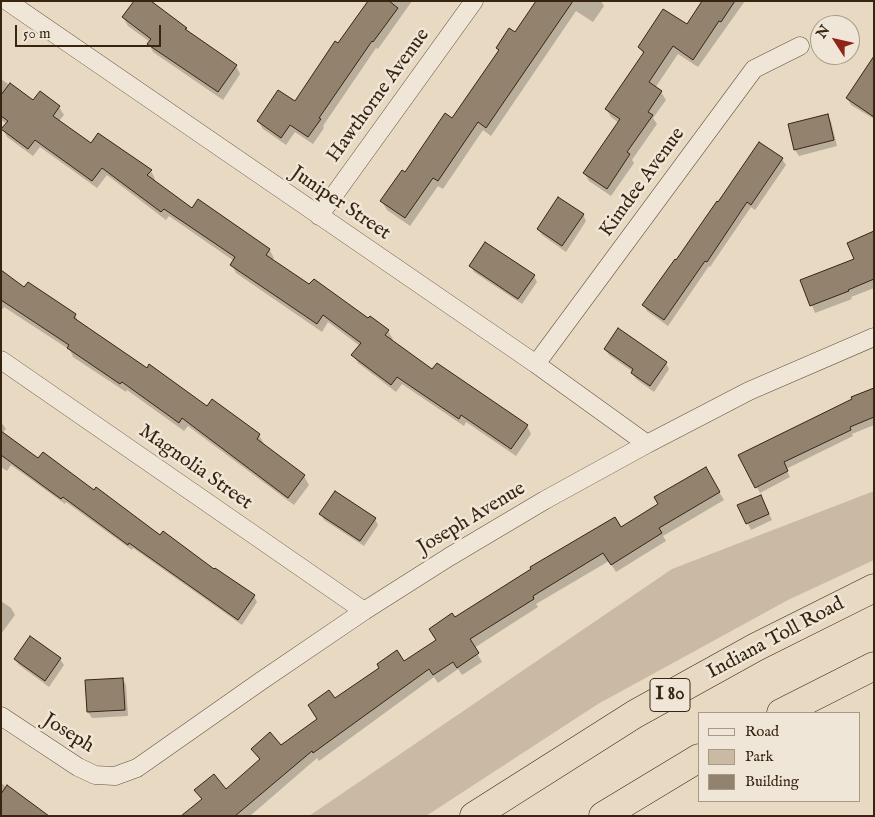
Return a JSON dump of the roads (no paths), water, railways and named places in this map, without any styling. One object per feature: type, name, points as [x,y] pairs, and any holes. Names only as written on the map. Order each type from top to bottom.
[{"type":"highway","name":"Indiana Toll Road","points":[[474,816],[636,714],[756,647],[874,588]]},
{"type":"highway","points":[[783,712],[874,666]]},
{"type":"highway","points":[[603,816],[698,759]]},
{"type":"street","name":"Juniper Street","points":[[7,1],[536,364],[646,444]]},
{"type":"street","name":"Hawthorne Avenue","points":[[319,216],[474,1]]},
{"type":"street","name":"Kimdee Avenue","points":[[536,364],[754,69],[800,46]]},
{"type":"street","name":"Joseph Avenue","points":[[115,776],[137,768],[364,611],[545,500],[646,444],[749,392],[874,337]]},
{"type":"street","name":"Magnolia Street","points":[[1,360],[364,611]]},
{"type":"street","name":"Joseph","points":[[1,716],[78,767],[95,775],[115,776]]}]
